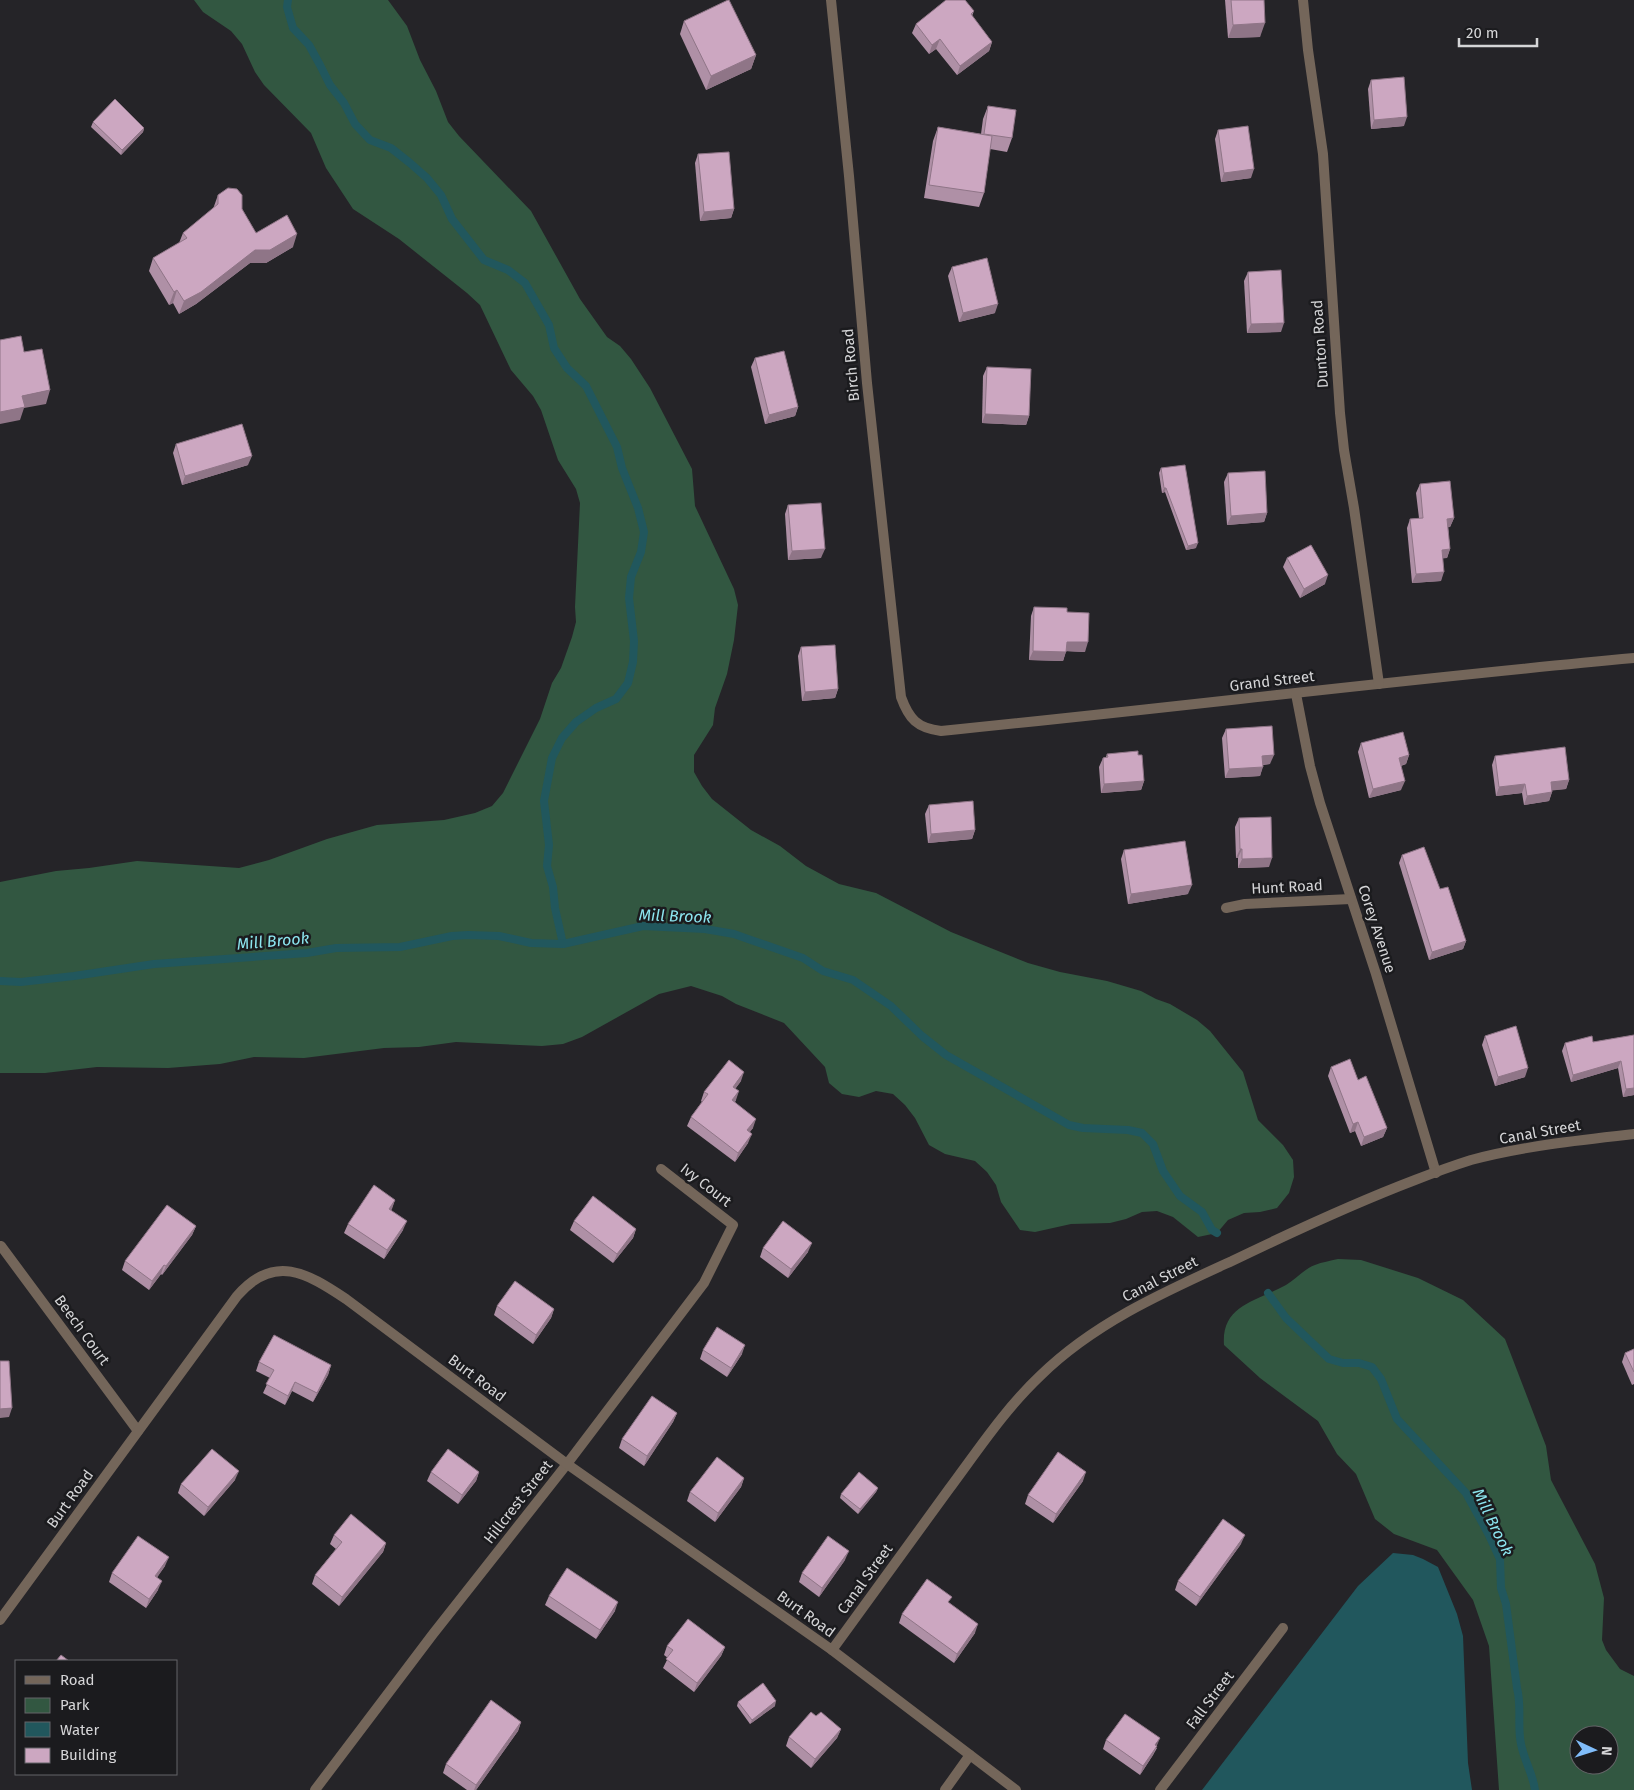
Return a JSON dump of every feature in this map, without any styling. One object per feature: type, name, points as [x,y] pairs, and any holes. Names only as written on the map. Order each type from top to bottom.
[{"type":"street","name":"Birch Road","points":[[831,0],[850,176],[867,383],[901,697],[906,712],[916,722]]},
{"type":"street","name":"Dunton Road","points":[[1303,0],[1323,154],[1339,404],[1344,450],[1379,684]]},
{"type":"street","name":"Grand Street","points":[[916,722],[926,729],[941,731],[1634,658]]},
{"type":"street","name":"Corey Avenue","points":[[1296,694],[1310,766],[1436,1172]]},
{"type":"street","name":"Hunt Road","points":[[1226,908],[1246,904],[1351,899]]},
{"type":"street","name":"Canal Street","points":[[832,1650],[1004,1417],[1038,1377],[1066,1352],[1098,1330],[1179,1285],[1351,1205],[1436,1172],[1470,1160],[1544,1145],[1634,1134]]},
{"type":"street","name":"Ivy Court","points":[[661,1169],[733,1225]]},
{"type":"street","name":"Hillcrest Street","points":[[315,1790],[433,1634],[567,1464],[704,1284],[733,1225]]},
{"type":"street","name":"Beech Court","points":[[1,1246],[138,1431]]},
{"type":"street","name":"Burt Road","points":[[0,1620],[247,1284],[275,1272],[299,1272],[317,1280],[346,1299],[567,1464],[832,1650],[1016,1790]]},
{"type":"street","name":"Fall Street","points":[[1160,1790],[1283,1628]]},
{"type":"street","points":[[946,1790],[970,1755]]},
{"type":"green space","points":[[194,0],[388,0],[407,26],[448,122],[459,136],[531,211],[580,299],[607,337],[620,346],[631,359],[650,388],[692,469],[695,506],[734,589],[738,605],[734,640],[727,674],[715,708],[713,725],[694,755],[694,772],[712,799],[751,830],[780,846],[806,866],[839,884],[876,893],[951,932],[1028,963],[1060,972],[1107,981],[1141,991],[1170,1004],[1197,1020],[1210,1031],[1243,1072],[1258,1120],[1283,1145],[1293,1160],[1294,1177],[1289,1193],[1277,1208],[1244,1213],[1228,1220],[1217,1233],[1198,1237],[1173,1217],[1157,1211],[1142,1212],[1110,1223],[1071,1224],[1035,1232],[1020,1230],[1001,1202],[996,1185],[987,1172],[975,1161],[945,1154],[929,1145],[915,1118],[893,1094],[876,1091],[859,1097],[842,1094],[829,1083],[825,1067],[784,1023],[736,1004],[722,996],[691,986],[659,994],[582,1037],[563,1044],[542,1046],[456,1042],[419,1047],[384,1048],[304,1058],[254,1057],[220,1064],[168,1068],[97,1067],[45,1073],[0,1073],[0,882],[56,871],[137,861],[239,868],[269,860],[327,839],[377,825],[444,820],[475,813],[492,806],[503,793],[540,719],[552,683],[561,668],[576,622],[575,607],[580,503],[576,489],[558,460],[541,410],[533,396],[511,370],[480,305],[399,239],[353,209],[326,168],[311,133],[264,85],[255,72],[242,44],[231,31],[203,12]]},
{"type":"green space","points":[[1338,1259],[1361,1260],[1418,1278],[1463,1300],[1505,1339],[1546,1446],[1551,1480],[1595,1564],[1604,1598],[1602,1640],[1606,1650],[1620,1669],[1634,1676],[1634,1790],[1499,1790],[1489,1646],[1473,1600],[1437,1550],[1394,1534],[1375,1519],[1356,1474],[1337,1454],[1318,1421],[1260,1378],[1224,1345],[1228,1321],[1235,1312],[1253,1300],[1286,1285],[1311,1267]]},
{"type":"water","points":[[1393,1553],[1413,1555],[1438,1567],[1457,1614],[1463,1636],[1468,1763],[1472,1790],[1202,1790],[1358,1586]]},
{"type":"building","points":[[728,0],[756,55],[711,76],[684,21]]},
{"type":"building","points":[[946,0],[965,0],[974,11],[971,14],[992,42],[960,66],[940,39],[932,45],[916,24]]},
{"type":"building","points":[[1231,0],[1264,0],[1265,23],[1233,25]]},
{"type":"building","points":[[1404,77],[1407,117],[1374,120],[1371,80]]},
{"type":"building","points":[[115,99],[144,128],[122,150],[93,122]]},
{"type":"building","points":[[988,106],[1016,110],[1012,138],[984,134]]},
{"type":"building","points":[[1248,126],[1254,169],[1224,173],[1218,130]]},
{"type":"building","points":[[938,127],[992,136],[984,193],[929,185]]},
{"type":"building","points":[[729,152],[734,209],[704,212],[698,154]]},
{"type":"building","points":[[228,188],[237,189],[242,195],[242,209],[256,233],[287,215],[297,234],[270,250],[255,250],[201,292],[184,301],[177,290],[174,292],[153,258],[187,238],[183,233],[218,204],[218,195]]},
{"type":"building","points":[[987,258],[998,304],[963,313],[952,267]]},
{"type":"building","points":[[1281,270],[1284,323],[1251,324],[1248,272]]},
{"type":"building","points":[[21,336],[24,352],[42,349],[50,390],[22,396],[25,407],[0,412],[0,340]]},
{"type":"building","points":[[784,351],[798,407],[769,415],[755,358]]},
{"type":"building","points":[[987,367],[1031,369],[1029,416],[985,414]]},
{"type":"building","points":[[242,424],[252,456],[185,476],[176,444]]},
{"type":"building","points":[[1185,465],[1198,543],[1188,546],[1166,488],[1164,488],[1161,468]]},
{"type":"building","points":[[1265,471],[1267,513],[1231,516],[1228,473]]},
{"type":"building","points":[[1450,481],[1454,518],[1447,519],[1450,549],[1442,550],[1444,572],[1416,574],[1410,519],[1423,518],[1420,484]]},
{"type":"building","points":[[821,503],[825,549],[792,551],[788,505]]},
{"type":"building","points":[[1311,545],[1328,575],[1304,589],[1287,558]]},
{"type":"building","points":[[1034,607],[1067,608],[1067,612],[1089,613],[1088,642],[1067,642],[1066,652],[1033,651]]},
{"type":"building","points":[[835,645],[838,689],[805,692],[801,647]]},
{"type":"building","points":[[1272,726],[1274,755],[1262,756],[1263,767],[1229,769],[1226,729]]},
{"type":"building","points":[[1403,732],[1409,755],[1399,758],[1405,781],[1373,789],[1361,743]]},
{"type":"building","points":[[1565,747],[1569,780],[1551,782],[1552,792],[1527,796],[1525,784],[1499,787],[1495,756]]},
{"type":"building","points":[[1138,751],[1138,755],[1142,755],[1144,781],[1104,784],[1103,758],[1108,757],[1107,754]]},
{"type":"building","points":[[973,801],[975,830],[931,834],[929,805]]},
{"type":"building","points":[[1271,817],[1272,858],[1242,859],[1239,818]]},
{"type":"building","points":[[1185,841],[1192,885],[1131,894],[1124,850]]},
{"type":"building","points":[[1424,847],[1440,889],[1448,887],[1466,941],[1432,952],[1402,855]]},
{"type":"building","points":[[1516,1026],[1528,1068],[1498,1077],[1485,1036]]},
{"type":"building","points":[[1634,1035],[1634,1088],[1626,1089],[1621,1061],[1573,1075],[1565,1043],[1592,1036],[1593,1042]]},
{"type":"building","points":[[1350,1059],[1358,1080],[1366,1076],[1387,1128],[1364,1137],[1358,1122],[1353,1124],[1331,1067]]},
{"type":"building","points":[[729,1060],[744,1072],[733,1087],[739,1091],[732,1100],[756,1119],[747,1130],[752,1134],[738,1153],[691,1117],[708,1094],[704,1092]]},
{"type":"building","points":[[374,1185],[395,1200],[389,1209],[407,1221],[387,1250],[348,1224]]},
{"type":"building","points":[[593,1196],[636,1229],[617,1254],[574,1221]]},
{"type":"building","points":[[167,1205],[196,1226],[166,1266],[164,1265],[152,1281],[125,1261]]},
{"type":"building","points":[[783,1221],[812,1243],[791,1269],[763,1248]]},
{"type":"building","points":[[515,1281],[554,1309],[536,1335],[497,1306]]},
{"type":"building","points":[[717,1327],[745,1345],[731,1368],[703,1350]]},
{"type":"building","points":[[274,1335],[331,1365],[317,1393],[295,1382],[288,1396],[266,1384],[274,1370],[259,1362]]},
{"type":"building","points":[[1634,1349],[1634,1372],[1625,1353]]},
{"type":"building","points":[[0,1361],[9,1361],[12,1408],[0,1409]]},
{"type":"building","points":[[652,1396],[677,1413],[647,1456],[622,1439]]},
{"type":"building","points":[[212,1449],[239,1471],[208,1507],[181,1484]]},
{"type":"building","points":[[448,1449],[479,1472],[462,1495],[431,1472]]},
{"type":"building","points":[[1058,1452],[1086,1472],[1056,1514],[1028,1495]]},
{"type":"building","points":[[717,1457],[744,1478],[718,1513],[690,1492]]},
{"type":"building","points":[[859,1472],[878,1488],[860,1509],[841,1494]]},
{"type":"building","points":[[351,1514],[386,1543],[342,1597],[315,1575],[342,1542],[334,1535]]},
{"type":"building","points":[[1223,1519],[1245,1535],[1200,1597],[1178,1581]]},
{"type":"building","points":[[138,1536],[169,1557],[155,1576],[162,1581],[149,1599],[112,1573]]},
{"type":"building","points":[[828,1536],[849,1551],[822,1588],[802,1573]]},
{"type":"building","points":[[567,1568],[618,1602],[600,1630],[549,1596]]},
{"type":"building","points":[[927,1579],[952,1597],[948,1602],[978,1624],[957,1654],[902,1614]]},
{"type":"building","points":[[688,1619],[725,1647],[697,1683],[666,1659],[673,1650],[667,1646]]},
{"type":"building","points":[[61,1655],[68,1660],[57,1660]]},
{"type":"building","points":[[763,1683],[776,1701],[752,1720],[738,1702]]},
{"type":"building","points":[[491,1700],[521,1722],[476,1785],[446,1764]]},
{"type":"building","points":[[811,1712],[816,1716],[821,1712],[841,1729],[815,1759],[789,1737]]},
{"type":"building","points":[[1125,1714],[1160,1738],[1155,1745],[1157,1746],[1143,1766],[1106,1740]]},
{"type":"waterway","points":[[288,0],[287,7],[293,28],[309,45],[330,85],[344,103],[355,124],[370,140],[391,148],[427,178],[441,195],[452,219],[484,260],[508,270],[525,283],[549,325],[554,348],[567,368],[586,386],[617,447],[622,468],[638,508],[644,532],[641,552],[631,577],[629,598],[634,641],[633,662],[628,683],[616,699],[596,708],[576,722],[562,738],[552,758],[544,801],[549,845],[547,866],[553,887],[555,908],[563,944]]},
{"type":"waterway","name":"Mill Brook","points":[[0,981],[21,982],[154,964],[307,953],[336,948],[400,947],[452,936],[499,936],[531,943],[563,944],[643,926],[705,929],[734,934],[803,958],[823,971],[853,980],[891,1006],[922,1036],[946,1055],[1069,1125],[1142,1133],[1153,1144],[1163,1171],[1180,1196],[1202,1212],[1212,1230],[1217,1233]]},
{"type":"waterway","name":"Mill Brook","points":[[1268,1293],[1286,1318],[1329,1359],[1343,1363],[1359,1363],[1372,1367],[1381,1379],[1397,1419],[1466,1493],[1489,1535],[1500,1559],[1501,1588],[1506,1604],[1519,1702],[1520,1737],[1522,1750],[1535,1790]]}]
